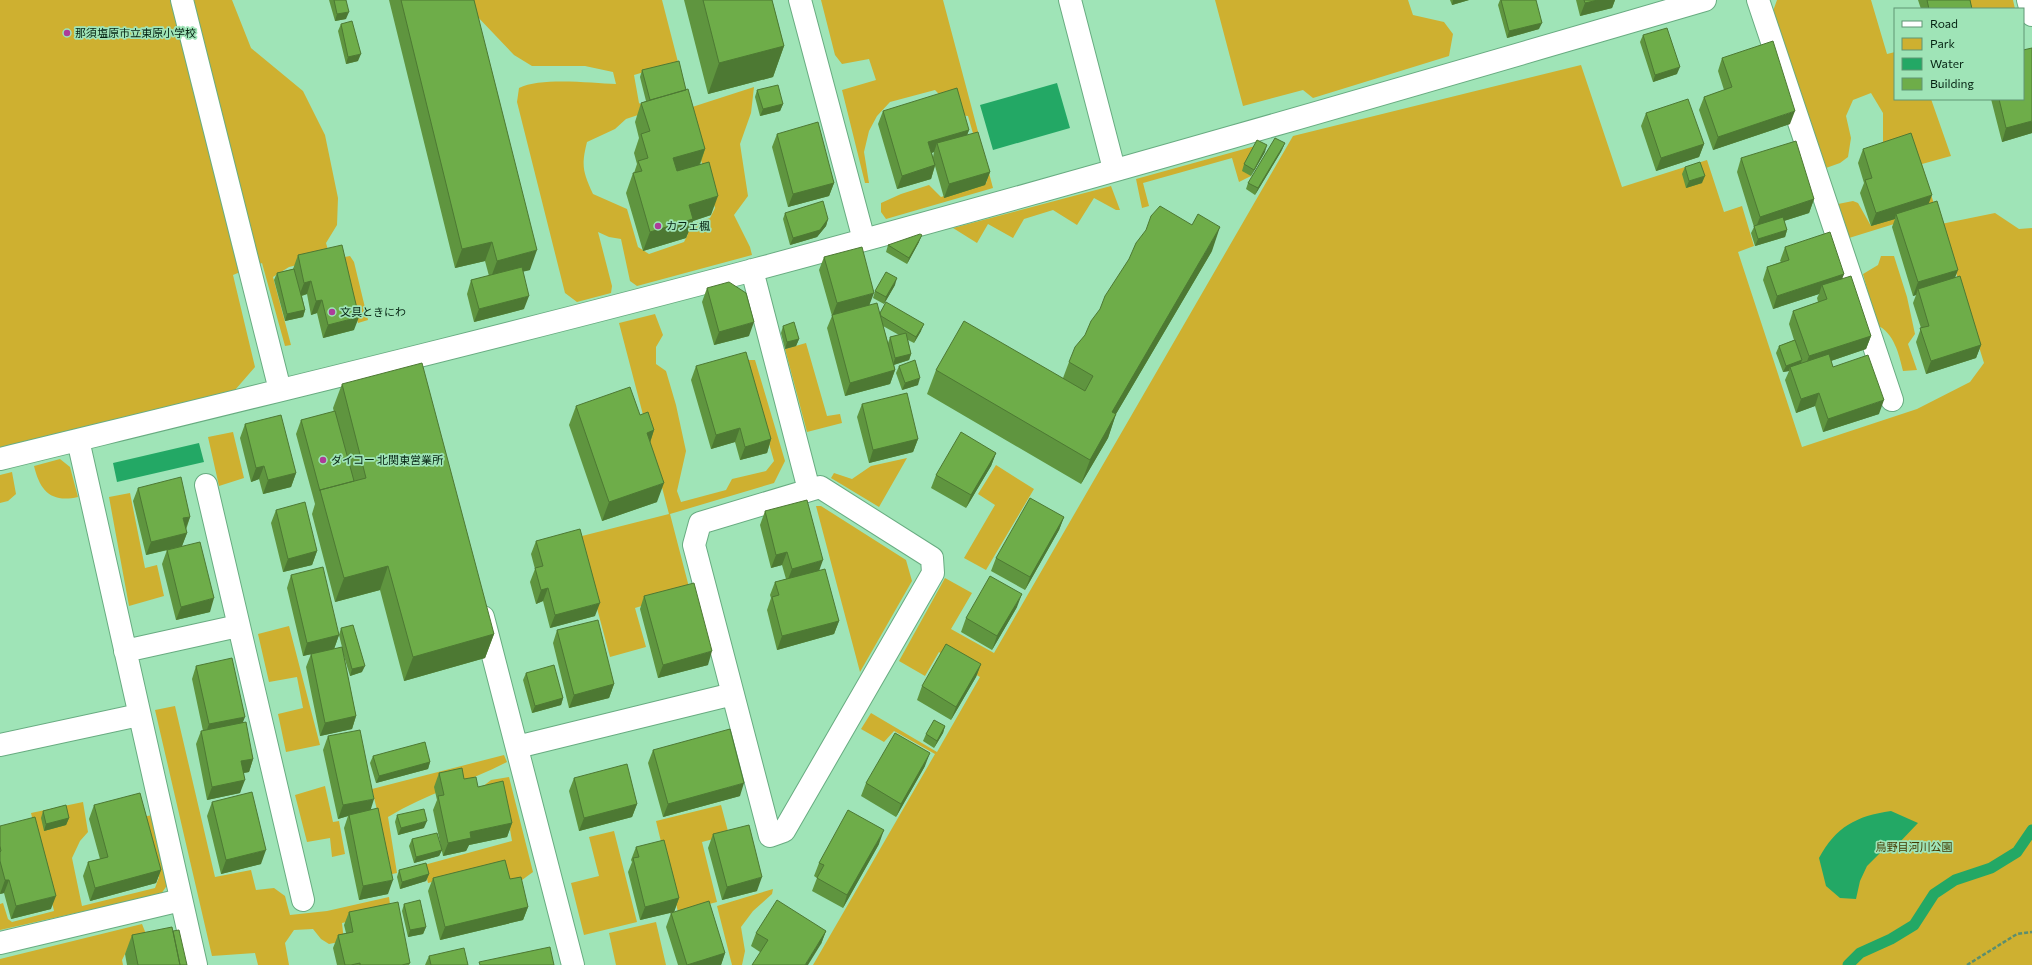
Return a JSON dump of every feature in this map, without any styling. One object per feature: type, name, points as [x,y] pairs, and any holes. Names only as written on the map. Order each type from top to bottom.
[{"type":"street","points":[[182,0],[280,390]]},
{"type":"street","points":[[800,0],[864,240]]},
{"type":"street","points":[[1070,0],[1114,169]]},
{"type":"street","points":[[1758,0],[1892,400]]},
{"type":"street","points":[[2028,0],[2032,15]]},
{"type":"street","points":[[0,459],[280,390],[417,366],[752,270],[864,240],[1114,169],[1694,2]]},
{"type":"street","points":[[752,270],[809,490]]},
{"type":"street","points":[[78,440],[196,965]]},
{"type":"street","points":[[206,485],[303,900]]},
{"type":"street","points":[[820,487],[932,558],[933,573],[784,831],[770,836],[733,694],[694,545],[700,523],[820,487]]},
{"type":"street","points":[[477,595],[573,965]]},
{"type":"street","points":[[125,652],[238,626]]},
{"type":"street","points":[[517,747],[733,694]]},
{"type":"street","points":[[0,745],[139,715]]},
{"type":"street","points":[[0,943],[181,900]]},
{"type":"path","points":[[1967,965],[2017,934],[2032,932]]},
{"type":"green space","points":[[0,0],[232,0],[251,48],[303,91],[325,135],[338,198],[337,225],[326,243],[330,257],[289,267],[273,277],[291,345],[285,346],[262,263],[233,275],[255,367],[235,390],[0,449]]},
{"type":"green space","points":[[470,0],[662,0],[678,62],[634,75],[639,103],[642,105],[644,113],[626,119],[615,129],[587,142],[584,157],[584,169],[587,180],[593,194],[627,209],[638,247],[649,254],[684,242],[688,234],[688,226],[710,218],[715,208],[686,109],[754,87],[751,113],[740,144],[748,196],[734,215],[750,247],[752,255],[637,286],[630,281],[621,239],[609,237],[598,232],[612,286],[611,293],[577,302],[565,293],[517,102],[519,88],[528,85],[553,82],[616,84],[613,72],[585,66],[532,66],[514,55],[474,13]]},
{"type":"green space","points":[[821,0],[943,0],[993,188],[886,219],[881,212],[881,203],[901,194],[929,185],[941,197],[987,182],[968,116],[959,115],[935,90],[890,102],[877,116],[869,131],[864,152],[869,183],[865,183],[842,90],[876,80],[869,59],[842,64],[835,55]]},
{"type":"green space","points":[[1215,0],[1408,0],[1413,15],[1444,22],[1453,34],[1449,56],[1313,98],[1303,90],[1243,106]]},
{"type":"green space","points":[[1777,0],[1871,0],[1887,54],[1894,52],[1894,100],[1931,100],[1951,156],[1922,164],[1936,211],[1849,238],[1838,204],[1853,201],[1858,203],[1871,226],[1883,141],[1883,113],[1871,93],[1853,100],[1846,116],[1851,138],[1848,157],[1840,163],[1826,168],[1773,11]]},
{"type":"green space","points":[[1966,0],[2013,0],[2015,8],[1968,8]]},
{"type":"green space","name":"鳥野目河川公園","points":[[1581,65],[1622,187],[1707,160],[1724,212],[1742,206],[1754,246],[1738,252],[1802,447],[1917,409],[1970,382],[1984,363],[1941,224],[1995,213],[2019,229],[2032,228],[2032,965],[813,965],[935,754],[894,731],[884,742],[861,729],[871,713],[937,752],[980,677],[939,652],[925,676],[899,661],[945,578],[972,593],[951,629],[994,653],[1293,136]]},
{"type":"green space","points":[[1255,146],[1251,176],[1239,182],[1232,158],[1143,183],[1149,206],[1142,208],[1136,179]]},
{"type":"green space","points":[[1111,186],[1120,210],[1116,210],[1094,198],[1077,225],[1053,210],[1024,219],[1013,238],[988,224],[977,243],[953,228]]},
{"type":"green space","points":[[350,256],[354,262],[368,320],[358,323],[339,258]]},
{"type":"green space","points":[[1881,256],[1894,256],[1907,297],[1915,334],[1908,344],[1917,370],[1903,371],[1892,339],[1888,333],[1877,325],[1863,274],[1878,265]]},
{"type":"green space","points":[[655,314],[663,335],[656,347],[656,364],[666,371],[676,405],[686,451],[677,491],[681,502],[726,490],[732,479],[766,471],[774,461],[745,360],[755,360],[785,461],[774,483],[670,514],[690,591],[635,608],[646,647],[610,657],[578,537],[669,514],[619,323]]},
{"type":"green space","points":[[806,343],[827,416],[840,414],[842,423],[807,432],[785,349]]},
{"type":"green space","points":[[233,432],[244,478],[219,486],[208,437]]},
{"type":"green space","points":[[907,458],[879,507],[831,478],[834,473],[852,479],[871,466]]},
{"type":"green space","points":[[60,459],[70,467],[78,497],[61,498],[54,496],[43,488],[40,482],[34,466]]},
{"type":"green space","points":[[996,465],[1034,489],[986,570],[964,558],[995,505],[978,494]]},
{"type":"green space","points":[[12,472],[16,494],[8,501],[0,503],[0,475]]},
{"type":"green space","points":[[130,493],[145,568],[157,565],[164,596],[129,606],[109,497]]},
{"type":"green space","points":[[816,506],[821,506],[906,560],[912,581],[860,672]]},
{"type":"green space","points":[[289,626],[320,745],[286,752],[278,714],[303,708],[297,677],[269,682],[258,634]]},
{"type":"green space","points":[[175,706],[215,877],[251,870],[256,890],[274,888],[285,896],[290,915],[327,911],[389,897],[391,912],[342,923],[344,941],[329,944],[321,939],[313,929],[294,930],[285,943],[289,965],[258,965],[255,953],[212,956],[155,710]]},
{"type":"green space","points":[[504,755],[507,762],[432,795],[388,817],[397,873],[392,874],[372,789]]},
{"type":"green space","points":[[509,777],[533,872],[522,880],[509,882],[497,866],[428,883],[424,865],[512,841],[504,796],[477,791],[491,780]]},
{"type":"green space","points":[[325,786],[333,822],[339,821],[345,854],[332,857],[330,838],[307,842],[295,795]]},
{"type":"green space","points":[[83,802],[88,832],[80,841],[72,858],[82,906],[155,888],[159,877],[143,817],[152,815],[168,884],[161,894],[0,930],[0,904],[3,903],[8,919],[12,922],[54,911],[31,813]]},
{"type":"green space","points":[[721,805],[729,835],[702,842],[717,902],[678,912],[656,821]]},
{"type":"green space","points":[[614,831],[637,922],[584,935],[571,883],[599,876],[589,837]]},
{"type":"green space","points":[[773,889],[772,894],[753,911],[741,927],[745,951],[742,965],[732,965],[717,906]]},
{"type":"green space","points":[[656,922],[666,965],[616,965],[609,933]]},
{"type":"green space","points":[[142,924],[150,944],[127,950],[122,960],[123,965],[0,965],[0,959]]},
{"type":"water","points":[[1057,83],[1070,128],[993,150],[980,105]]},
{"type":"water","points":[[199,443],[204,462],[117,482],[113,463]]},
{"type":"water","points":[[1891,811],[1918,823],[1898,844],[1882,851],[1867,866],[1860,881],[1856,899],[1840,898],[1826,886],[1819,858],[1832,838],[1848,825],[1867,816]]},
{"type":"building","points":[[334,0],[346,0],[349,12],[337,14]]},
{"type":"building","points":[[401,0],[474,0],[537,250],[497,261],[492,242],[462,249]]},
{"type":"building","points":[[703,0],[772,0],[784,46],[719,63]]},
{"type":"building","points":[[1501,0],[1536,0],[1542,23],[1509,31]]},
{"type":"building","points":[[1584,0],[1598,0],[1585,3]]},
{"type":"building","points":[[1927,0],[1970,0],[1972,8],[1929,8]]},
{"type":"building","points":[[352,21],[361,54],[348,57],[341,24]]},
{"type":"building","points":[[1667,28],[1680,67],[1655,75],[1643,35]]},
{"type":"building","points":[[1773,41],[1795,111],[1718,137],[1704,97],[1732,87],[1722,58]]},
{"type":"building","points":[[2032,48],[2032,121],[2006,128],[1999,100],[2024,100],[2024,50]]},
{"type":"building","points":[[679,61],[686,90],[650,100],[642,70]]},
{"type":"building","points":[[778,85],[783,104],[763,109],[757,90]]},
{"type":"building","points":[[957,88],[969,130],[928,142],[935,165],[902,176],[883,111]]},
{"type":"building","points":[[688,89],[705,149],[673,158],[677,171],[709,162],[718,196],[689,205],[693,219],[650,232],[633,173],[642,171],[638,161],[648,158],[641,134],[650,131],[641,103]]},
{"type":"building","points":[[1688,99],[1704,144],[1661,158],[1646,113]]},
{"type":"building","points":[[818,122],[834,183],[793,194],[777,134]]},
{"type":"building","points":[[978,132],[990,172],[949,184],[937,143]]},
{"type":"building","points":[[1911,133],[1932,195],[1876,213],[1865,180],[1872,178],[1863,149]]},
{"type":"building","points":[[1275,138],[1285,143],[1258,188],[1248,183]]},
{"type":"building","points":[[1257,140],[1267,145],[1254,170],[1244,164]]},
{"type":"building","points":[[1796,141],[1814,199],[1760,217],[1741,158]]},
{"type":"building","points":[[1700,162],[1705,176],[1689,181],[1685,167]]},
{"type":"building","points":[[823,201],[828,219],[820,230],[793,238],[785,213]]},
{"type":"building","points":[[1937,201],[1958,270],[1918,282],[1896,214]]},
{"type":"building","points":[[1160,206],[1192,225],[1198,214],[1220,227],[1112,412],[1116,414],[1090,460],[936,370],[964,321],[1085,391],[1093,376],[1069,362],[1075,347],[1085,335],[1091,321],[1100,309],[1105,296],[1129,259],[1136,243],[1146,230],[1151,216]]},
{"type":"building","points":[[1783,217],[1787,230],[1758,239],[1754,226]]},
{"type":"building","points":[[1830,232],[1844,274],[1777,296],[1767,267],[1789,260],[1785,247]]},
{"type":"building","points":[[920,234],[922,235],[909,258],[888,245]]},
{"type":"building","points":[[342,245],[359,317],[328,325],[322,300],[316,301],[311,281],[304,283],[298,255]]},
{"type":"building","points":[[862,247],[874,293],[837,303],[824,257]]},
{"type":"building","points":[[522,267],[529,296],[479,309],[471,280]]},
{"type":"building","points":[[294,269],[305,310],[287,314],[277,273]]},
{"type":"building","points":[[886,272],[897,278],[886,297],[875,291]]},
{"type":"building","points":[[1851,276],[1871,336],[1809,356],[1793,311],[1827,299],[1822,285]]},
{"type":"building","points":[[1960,276],[1981,345],[1931,361],[1920,328],[1929,326],[1918,289]]},
{"type":"building","points":[[729,282],[746,293],[754,322],[719,332],[707,288]]},
{"type":"building","points":[[886,302],[924,324],[916,337],[881,316],[880,313]]},
{"type":"building","points":[[877,303],[895,370],[850,383],[832,315]]},
{"type":"building","points":[[794,322],[799,339],[787,342],[783,326]]},
{"type":"building","points":[[906,333],[911,354],[895,358],[890,337]]},
{"type":"building","points":[[1795,340],[1802,360],[1786,366],[1779,346]]},
{"type":"building","points":[[746,352],[771,439],[745,447],[740,428],[716,435],[696,366]]},
{"type":"building","points":[[1829,354],[1833,367],[1868,355],[1884,400],[1828,419],[1819,393],[1801,399],[1790,367]]},
{"type":"building","points":[[915,360],[920,378],[905,383],[899,366]]},
{"type":"building","points":[[422,363],[494,634],[413,657],[388,566],[344,578],[320,490],[366,478],[342,384]]},
{"type":"building","points":[[630,387],[640,415],[648,412],[654,430],[647,433],[664,483],[609,502],[576,406]]},
{"type":"building","points":[[907,393],[918,439],[873,450],[862,404]]},
{"type":"building","points":[[335,411],[354,481],[320,491],[301,420]]},
{"type":"building","points":[[281,415],[296,473],[268,480],[264,466],[256,468],[245,424]]},
{"type":"building","points":[[961,432],[996,453],[971,495],[936,475]]},
{"type":"building","points":[[181,477],[190,517],[183,518],[187,533],[151,542],[138,488]]},
{"type":"building","points":[[1030,498],[1064,517],[1030,577],[996,558]]},
{"type":"building","points":[[807,500],[823,560],[792,569],[787,552],[776,555],[765,511]]},
{"type":"building","points":[[305,502],[317,551],[288,559],[276,510]]},
{"type":"building","points":[[580,529],[600,603],[555,615],[548,588],[541,590],[535,568],[543,566],[536,541]]},
{"type":"building","points":[[200,542],[214,598],[181,607],[167,550]]},
{"type":"building","points":[[323,567],[339,635],[307,643],[291,575]]},
{"type":"building","points":[[825,569],[839,621],[782,636],[772,597],[779,595],[775,582]]},
{"type":"building","points":[[990,576],[1022,594],[997,636],[966,618]]},
{"type":"building","points":[[694,583],[712,651],[663,665],[644,596]]},
{"type":"building","points":[[598,620],[614,684],[574,695],[557,630]]},
{"type":"building","points":[[353,625],[365,666],[352,669],[341,628]]},
{"type":"building","points":[[946,644],[981,664],[956,707],[922,686]]},
{"type":"building","points":[[342,647],[356,716],[325,723],[311,654]]},
{"type":"building","points":[[232,658],[245,717],[209,724],[196,666]]},
{"type":"building","points":[[554,665],[563,698],[535,706],[526,673]]},
{"type":"building","points":[[934,720],[945,726],[937,741],[926,734]]},
{"type":"building","points":[[246,722],[253,759],[241,761],[245,780],[212,787],[201,731]]},
{"type":"building","points":[[730,729],[744,783],[668,804],[653,750]]},
{"type":"building","points":[[360,730],[374,799],[343,805],[328,736]]},
{"type":"building","points":[[895,733],[930,753],[901,804],[866,783]]},
{"type":"building","points":[[425,742],[430,762],[379,776],[373,756]]},
{"type":"building","points":[[627,764],[637,804],[584,818],[574,778]]},
{"type":"building","points":[[462,768],[464,779],[476,777],[478,787],[503,781],[512,823],[470,832],[471,838],[448,843],[438,796],[444,795],[439,773]]},
{"type":"building","points":[[252,792],[266,850],[226,860],[212,802]]},
{"type":"building","points":[[140,793],[161,870],[95,888],[88,862],[108,857],[94,805]]},
{"type":"building","points":[[66,805],[69,818],[46,824],[43,811]]},
{"type":"building","points":[[378,808],[393,880],[363,886],[349,815]]},
{"type":"building","points":[[424,809],[427,821],[401,828],[397,815]]},
{"type":"building","points":[[848,810],[884,830],[847,895],[817,878],[824,865],[819,863]]},
{"type":"building","points":[[35,817],[56,896],[16,906],[9,880],[5,880],[0,861],[0,826]]},
{"type":"building","points":[[749,825],[762,877],[727,887],[713,834]]},
{"type":"building","points":[[437,833],[442,850],[416,857],[412,839]]},
{"type":"building","points":[[664,840],[679,898],[645,907],[633,858],[639,857],[636,847]]},
{"type":"building","points":[[505,860],[510,879],[521,877],[528,907],[445,927],[433,878]]},
{"type":"building","points":[[426,863],[429,874],[402,882],[399,870]]},
{"type":"building","points":[[420,900],[426,927],[410,930],[404,904]]},
{"type":"building","points":[[777,900],[826,931],[805,965],[752,965],[768,940],[756,933]]},
{"type":"building","points":[[709,901],[725,953],[687,965],[671,913]]},
{"type":"building","points":[[398,902],[410,963],[402,965],[360,965],[360,963],[345,965],[338,935],[353,932],[349,912]]},
{"type":"building","points":[[172,927],[180,965],[138,965],[132,935]]},
{"type":"building","points":[[179,930],[187,965],[180,965],[173,931]]},
{"type":"building","points":[[550,947],[554,965],[480,965],[479,962]]},
{"type":"building","points":[[464,948],[468,965],[431,965],[429,956]]},
{"type":"waterway","points":[[1848,965],[1860,953],[1891,939],[1914,925],[1934,894],[1955,880],[1991,868],[2017,852],[2032,830]]},
{"type":"place","name":"那須塩原市立東原小学校","points":[[67,33]]},
{"type":"place","name":"カフェ楓","points":[[658,226]]},
{"type":"place","name":"文具ときにわ","points":[[332,312]]},
{"type":"place","name":"ダイコー 北関東営業所","points":[[323,460]]}]
